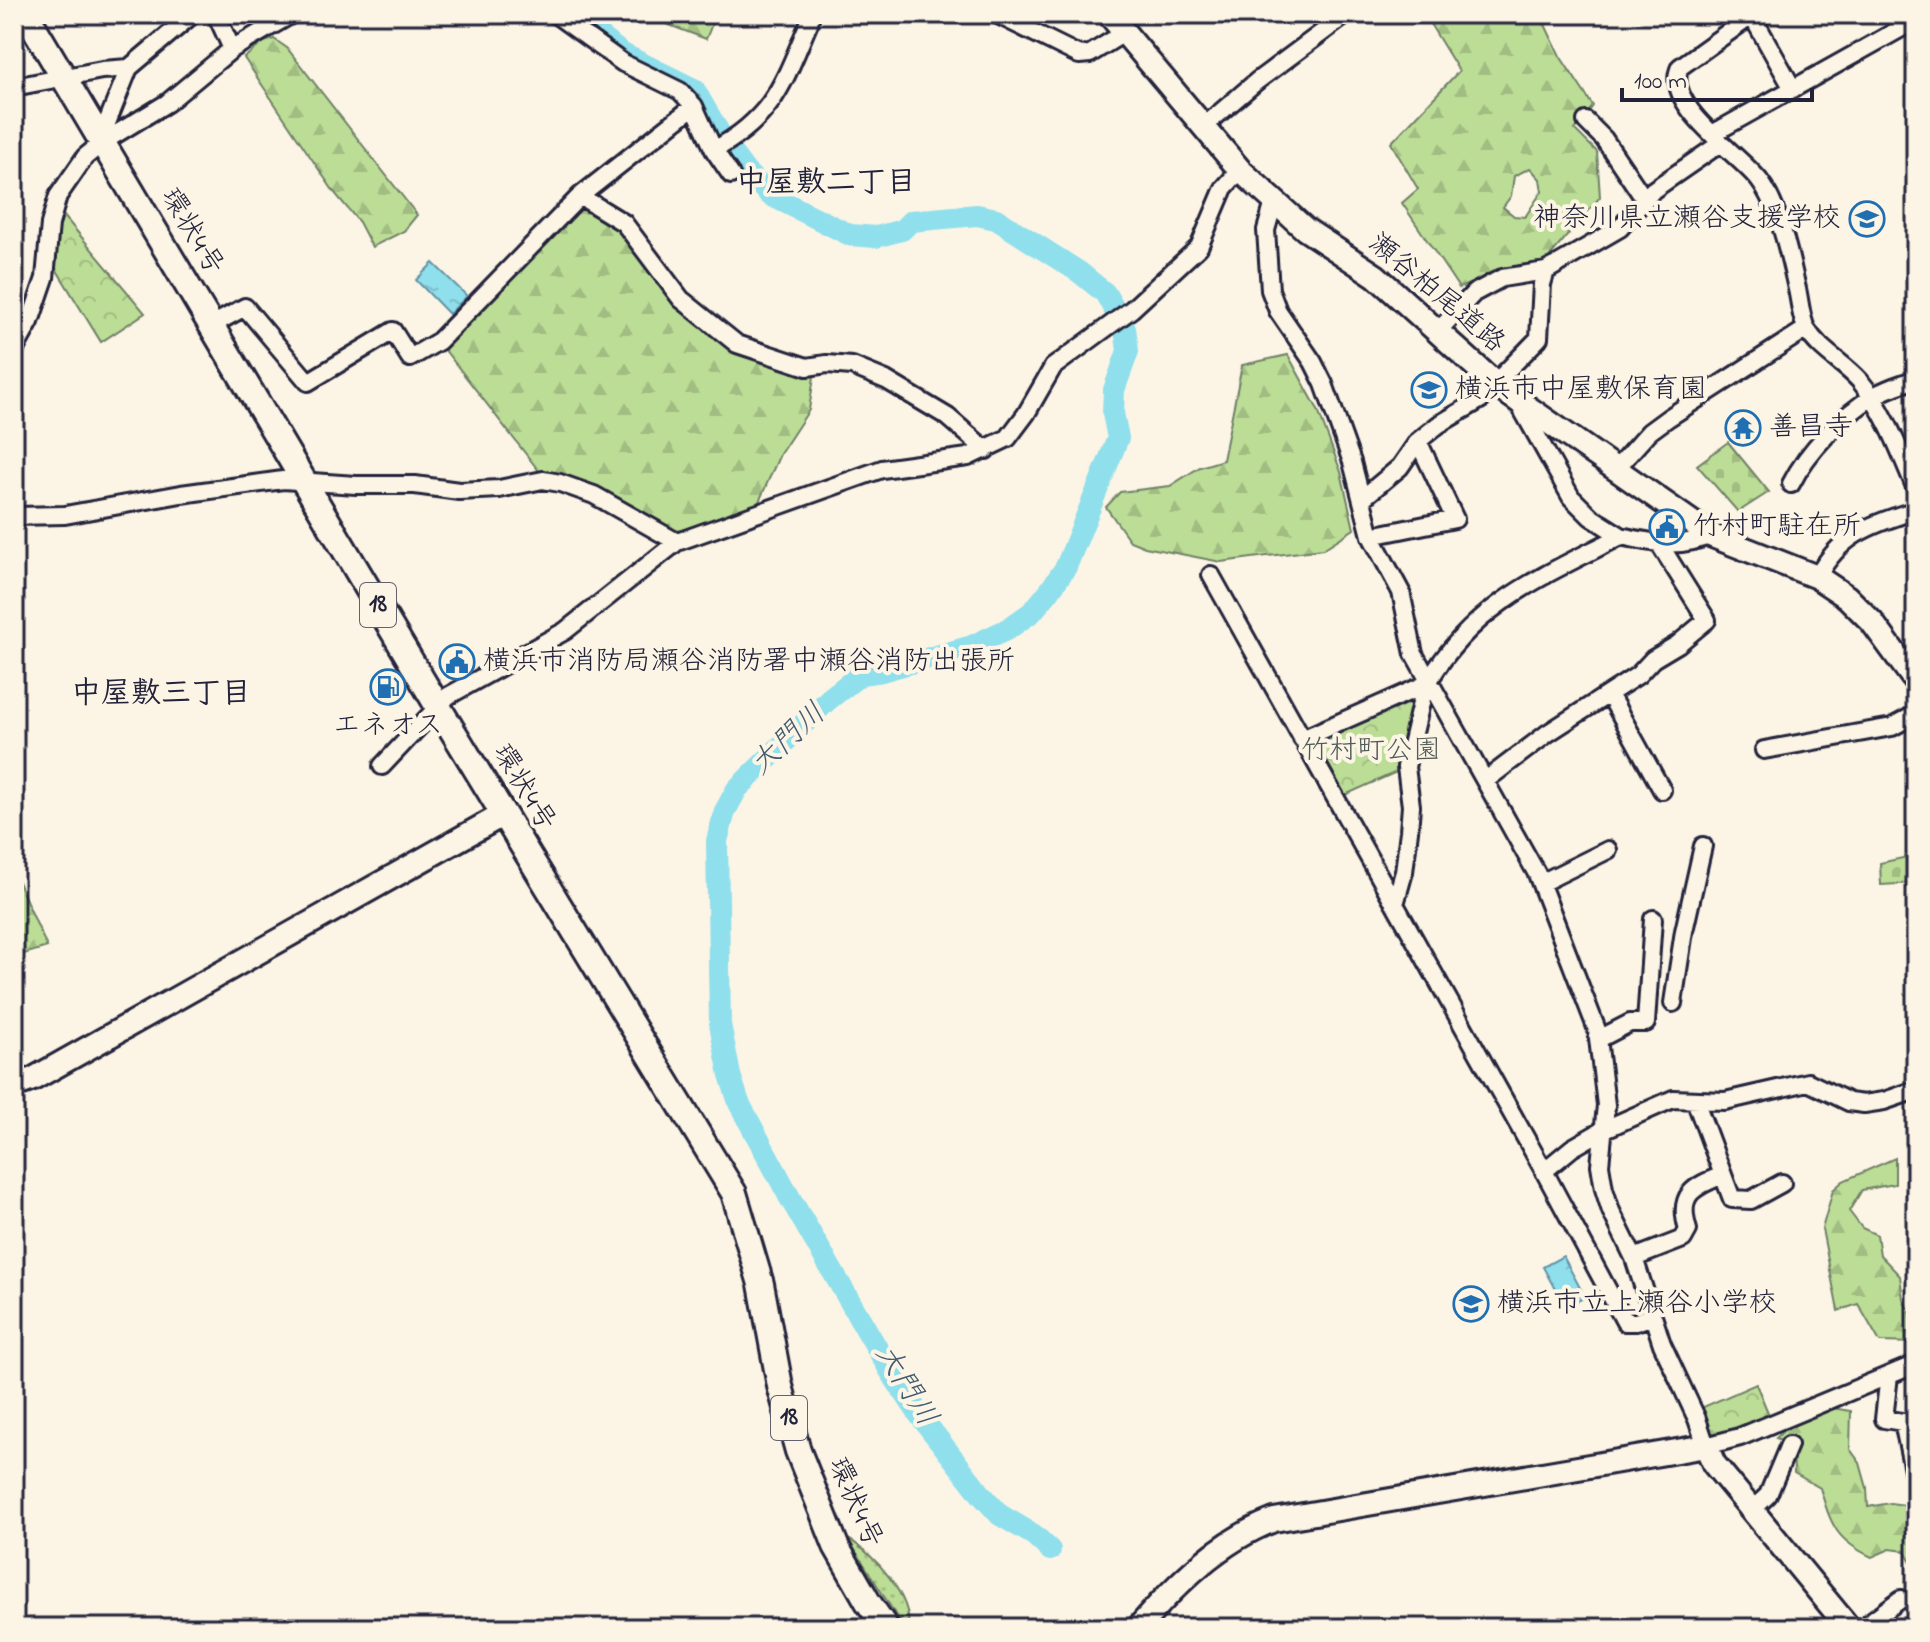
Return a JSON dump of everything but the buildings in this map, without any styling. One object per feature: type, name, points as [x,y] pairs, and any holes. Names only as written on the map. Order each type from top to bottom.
[{"type":"main road","name":"環状4号","points":[[26,14],[437,705],[734,1193],[759,1273],[780,1386],[798,1451],[836,1546],[886,1628]]},
{"type":"street","points":[[103,142],[107,123],[129,68],[193,14]]},
{"type":"street","points":[[216,14],[232,49]]},
{"type":"street","points":[[14,351],[30,322],[45,278],[50,224],[58,196],[85,157],[103,142],[167,103],[232,49],[292,14]]},
{"type":"street","points":[[555,14],[630,68],[680,91],[722,146],[731,175]]},
{"type":"street","points":[[722,146],[749,127],[775,100],[811,14]]},
{"type":"street","points":[[996,14],[1079,55],[1090,54],[1124,33]]},
{"type":"street","name":"瀬谷柏尾道路","points":[[1109,14],[1240,170],[1305,229],[1376,276],[1503,390],[1710,535],[1817,577],[1847,597],[1872,622],[1916,682]]},
{"type":"street","points":[[1202,128],[1257,81],[1347,14]]},
{"type":"street","points":[[1793,89],[1751,15],[1680,67],[1676,75],[1680,95],[1716,139],[1755,175],[1767,191],[1796,282],[1806,329],[1823,349],[1858,379],[1872,397],[1916,489]]},
{"type":"street","points":[[1439,330],[1474,293],[1502,278],[1546,271],[1620,228],[1653,190],[1716,139],[1793,89],[1915,22]]},
{"type":"street","points":[[14,87],[102,70],[129,68]]},
{"type":"street","points":[[212,325],[245,307],[308,382],[393,331],[410,358],[439,341],[580,196],[694,106]]},
{"type":"street","points":[[1586,121],[1604,139],[1645,200]]},
{"type":"street","points":[[382,766],[448,696],[565,631],[677,542],[882,469],[968,457],[1008,438],[1053,367],[1175,272],[1199,247],[1224,188],[1240,170]]},
{"type":"street","points":[[580,196],[624,223],[681,299],[737,344],[807,367],[827,364],[852,366],[886,380],[948,417],[986,450]]},
{"type":"street","points":[[1274,202],[1266,230],[1270,290],[1278,311],[1313,362],[1324,384],[1363,498],[1371,536],[1401,592],[1414,654],[1541,883],[1599,1039],[1606,1105],[1600,1165],[1604,1189],[1634,1258],[1662,1344],[1714,1464],[1849,1628]]},
{"type":"street","points":[[1363,498],[1400,467],[1418,441],[1438,425],[1503,390],[1539,338],[1541,294],[1546,271]]},
{"type":"street","points":[[1615,470],[1649,432],[1806,329]]},
{"type":"street","points":[[1791,484],[1813,451],[1836,427],[1872,397],[1916,379]]},
{"type":"street","points":[[1503,390],[1571,497],[1591,517],[1621,536],[1660,545],[1699,541],[1710,535]]},
{"type":"street","points":[[1371,536],[1455,519],[1418,441]]},
{"type":"street","points":[[14,516],[65,515],[283,480],[415,485],[459,491],[499,489],[543,480],[560,483],[606,501],[677,542]]},
{"type":"street","points":[[1817,577],[1838,546],[1852,535],[1867,526],[1913,511],[1916,507]]},
{"type":"street","points":[[1395,904],[1404,872],[1410,821],[1406,767],[1424,690],[1429,681],[1468,629],[1489,610],[1621,536]]},
{"type":"street","points":[[1486,780],[1548,733],[1638,675],[1653,659],[1678,644],[1707,620],[1660,545]]},
{"type":"street","points":[[1211,575],[1625,1322],[1652,1316]]},
{"type":"street","points":[[1302,739],[1429,681]]},
{"type":"street","points":[[1609,694],[1662,790]]},
{"type":"street","points":[[1764,750],[1892,727],[1916,714]]},
{"type":"street","points":[[14,1086],[33,1079],[504,814]]},
{"type":"street","points":[[1673,1003],[1684,931],[1703,846]]},
{"type":"street","points":[[1541,883],[1608,850]]},
{"type":"street","points":[[1599,1039],[1630,1023],[1646,1023],[1653,919]]},
{"type":"street","points":[[1544,1171],[1572,1148],[1603,1130],[1673,1099],[1725,1101],[1808,1082],[1849,1102],[1864,1104],[1916,1090]]},
{"type":"street","points":[[1695,1100],[1732,1199],[1751,1200],[1782,1185]]},
{"type":"street","points":[[1634,1258],[1683,1239],[1688,1230],[1684,1203],[1690,1193],[1697,1185],[1723,1175]]},
{"type":"street","points":[[1138,1628],[1187,1575],[1218,1551],[1274,1520],[1706,1446],[1740,1437],[1916,1364]]},
{"type":"street","points":[[1889,1375],[1884,1419],[1903,1422],[1916,1484]]},
{"type":"street","points":[[1751,1511],[1768,1495],[1789,1445]]},
{"type":"street","points":[[1862,1628],[1901,1599]]},
{"type":"green space","points":[[640,14],[716,14],[706,39]]},
{"type":"green space","points":[[1424,14],[1540,14],[1560,56],[1593,106],[1575,130],[1597,152],[1600,197],[1545,262],[1491,275],[1459,288],[1402,203],[1418,189],[1391,143],[1459,71]],"holes":[[[1530,168],[1540,179],[1542,191],[1525,217],[1514,216],[1503,207],[1511,196],[1514,176]]]},
{"type":"green space","points":[[274,39],[287,48],[417,215],[404,231],[372,247],[359,222],[334,192],[244,58],[264,42]]},
{"type":"green space","points":[[581,199],[609,207],[646,265],[725,326],[758,347],[815,370],[809,410],[780,454],[758,504],[677,536],[568,482],[539,471],[441,345]]},
{"type":"green space","points":[[58,209],[145,313],[101,342],[50,259]]},
{"type":"green space","points":[[1288,355],[1317,408],[1341,472],[1354,529],[1323,549],[1221,562],[1145,547],[1130,541],[1106,507],[1120,492],[1170,486],[1200,467],[1223,460],[1242,365]]},
{"type":"green space","points":[[1728,442],[1769,492],[1738,512],[1697,465]]},
{"type":"green space","name":"竹村町公園","points":[[1418,692],[1401,770],[1345,795],[1318,745]]},
{"type":"green space","points":[[1916,855],[1916,883],[1881,885],[1880,863]]},
{"type":"green space","points":[[14,873],[47,947],[14,957]]},
{"type":"green space","points":[[1895,1158],[1895,1184],[1862,1190],[1849,1211],[1862,1228],[1877,1235],[1880,1255],[1900,1276],[1903,1299],[1916,1327],[1916,1343],[1880,1342],[1858,1304],[1838,1311],[1822,1229],[1833,1190],[1843,1181]]},
{"type":"green space","points":[[1756,1384],[1769,1415],[1715,1435],[1709,1431],[1701,1408]]},
{"type":"green space","points":[[1832,1408],[1851,1411],[1850,1449],[1860,1463],[1867,1488],[1868,1507],[1890,1503],[1913,1506],[1916,1510],[1916,1570],[1905,1551],[1890,1549],[1872,1557],[1850,1544],[1836,1530],[1820,1488],[1794,1473],[1793,1444],[1776,1438],[1785,1429]]},
{"type":"green space","points":[[848,1539],[869,1554],[898,1590],[908,1616],[908,1628],[904,1628]]},
{"type":"water","points":[[433,263],[467,296],[449,314],[416,280]]},
{"type":"water","points":[[1563,1256],[1585,1297],[1565,1308],[1543,1267]]},
{"type":"waterway","name":"大門川","points":[[573,14],[621,53],[694,89],[728,148],[746,172],[770,195],[850,235],[876,237],[902,230],[911,221],[977,215],[996,219],[1079,272],[1105,293],[1125,328],[1128,351],[1114,390],[1113,413],[1118,438],[1066,567],[1048,593],[1032,612],[1008,629],[972,646],[861,674],[829,699],[737,789],[725,811],[717,841],[720,1024],[739,1103],[892,1374],[921,1417],[1000,1515],[1034,1535],[1050,1550]]},
{"type":"place","name":"神奈川県立瀬谷支援学校","points":[[1867,219]]},
{"type":"place","name":"横浜市中屋敷保育園","points":[[1429,390]]},
{"type":"place","name":"善昌寺","points":[[1743,428]]},
{"type":"place","name":"竹村町駐在所","points":[[1667,527]]},
{"type":"place","name":"横浜市消防局瀬谷消防署中瀬谷消防出張所","points":[[457,662]]},
{"type":"place","name":"エネオス","points":[[388,687]]},
{"type":"place","name":"横浜市立上瀬谷小学校","points":[[1471,1304]]},
{"type":"district","name":"中屋敷二丁目","points":[[826,184]]},
{"type":"district","name":"中屋敷三丁目","points":[[161,695]]}]
